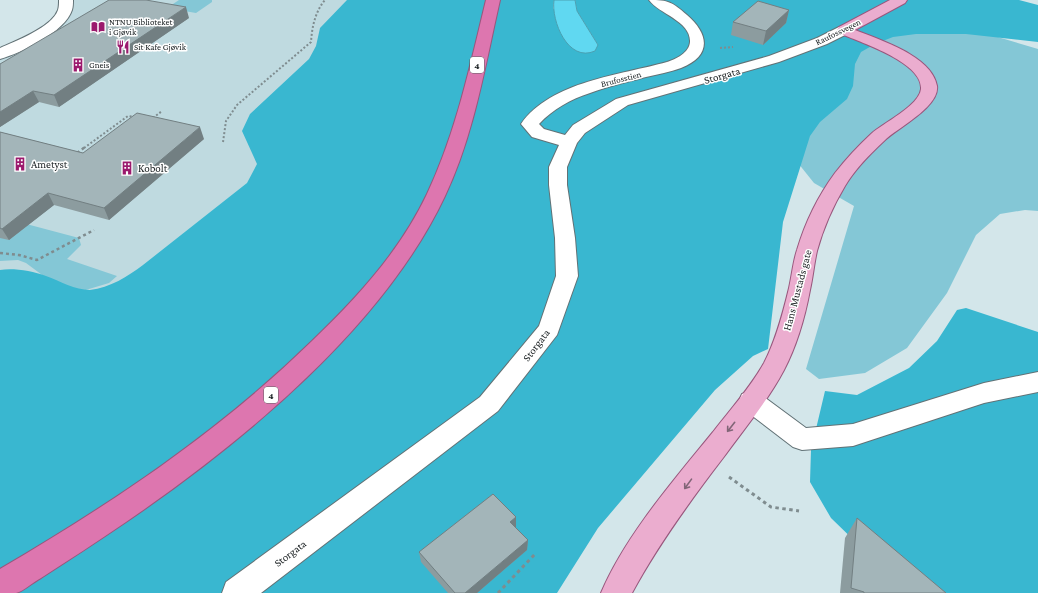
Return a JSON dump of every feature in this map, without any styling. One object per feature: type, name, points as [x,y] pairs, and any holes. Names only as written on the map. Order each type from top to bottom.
[{"type":"highway","name":"4","points":[[0,586],[110,518],[227,430],[271,394],[314,355],[370,295],[407,245],[436,197],[447,171],[462,129],[493,0]]},
{"type":"main road","name":"Raufossvegen","points":[[844,30],[900,0]]},
{"type":"main road","name":"Hans Mustads gate","points":[[616,593],[641,550],[711,452],[751,401],[776,361],[791,320],[807,251],[816,223],[835,186],[859,156],[880,135],[915,110],[926,98],[930,89],[925,74],[909,60],[844,30]]},
{"type":"street","points":[[0,54],[55,24],[64,14],[66,0]]},
{"type":"street","name":"Brufosstien","points":[[570,142],[538,133],[530,124],[544,109],[576,92],[602,83],[677,63],[691,55],[698,45],[694,32],[683,19],[656,0]]},
{"type":"street","name":"Raufossvegen","points":[[774,59],[822,41],[844,30]]},
{"type":"street","name":"Storgata","points":[[237,593],[489,404],[549,329],[567,276],[565,238],[558,185],[558,167],[570,142],[578,130],[622,102],[774,59]]},
{"type":"street","points":[[751,401],[802,439],[853,435],[984,393],[1038,382]]},
{"type":"path","points":[[224,142],[226,121],[237,105],[311,42],[312,28],[319,6],[325,0]]},
{"type":"path","points":[[150,120],[162,111]]},
{"type":"path","points":[[77,153],[128,116],[135,117]]},
{"type":"path","points":[[83,149],[90,150]]},
{"type":"path","points":[[0,253],[19,254],[37,260],[94,230]]},
{"type":"path","points":[[711,452],[725,474],[771,507],[799,510]]},
{"type":"path","points":[[498,593],[535,554]]},
{"type":"shaded area","points":[[66,0],[412,0],[148,302],[0,381],[0,54],[55,24]]},
{"type":"shaded area","points":[[179,0],[212,0],[212,2],[196,13],[167,8]]},
{"type":"shaded area","points":[[347,0],[554,0],[553,8],[598,45],[577,11],[575,0],[1019,0],[1038,5],[1038,42],[966,34],[916,34],[893,37],[875,44],[861,52],[855,64],[853,86],[847,99],[820,122],[810,136],[783,222],[768,349],[753,356],[715,390],[598,528],[557,593],[0,593],[0,270],[23,270],[46,276],[73,287],[90,290],[112,284],[143,265],[247,183],[257,164],[242,131],[250,114],[309,59],[316,46],[320,28]]},
{"type":"shaded area","points":[[554,0],[575,0],[577,11],[598,45],[595,51],[585,53],[577,51],[569,46],[563,38],[555,19]]},
{"type":"shaded area","points":[[926,11],[1001,38],[1038,49],[1038,211],[1025,210],[1000,214],[976,235],[947,293],[907,348],[865,373],[819,379],[806,369],[854,206],[814,183],[790,153],[835,47]]},
{"type":"shaded area","points":[[0,217],[79,238],[81,245],[67,259],[117,276],[109,283],[69,295],[26,263],[18,260],[0,261]]},
{"type":"shaded area","points":[[966,308],[1038,332],[1038,593],[919,593],[866,552],[831,518],[810,482],[811,450],[825,391],[857,395],[909,368],[937,341],[957,310]]},
{"type":"building","name":"Gneis","points":[[109,0],[146,0],[186,7],[54,95],[33,91],[0,112],[0,64]]},
{"type":"building","points":[[758,1],[789,10],[766,31],[733,22]]},
{"type":"building","points":[[137,113],[200,127],[104,208],[48,193],[2,229],[0,228],[0,132],[83,153]]},
{"type":"building","points":[[493,494],[516,517],[510,522],[528,540],[465,593],[455,593],[419,552]]},
{"type":"building","points":[[857,518],[946,593],[864,593],[851,588]]},
{"type":"place","name":"NTNU Biblioteket i Gjøvik","points":[[98,27]]},
{"type":"place","name":"Sit Kafe Gjøvik","points":[[123,47]]},
{"type":"place","name":"Gneis","points":[[78,65]]},
{"type":"place","name":"Ametyst","points":[[20,164]]},
{"type":"place","name":"Kobolt","points":[[127,168]]}]
